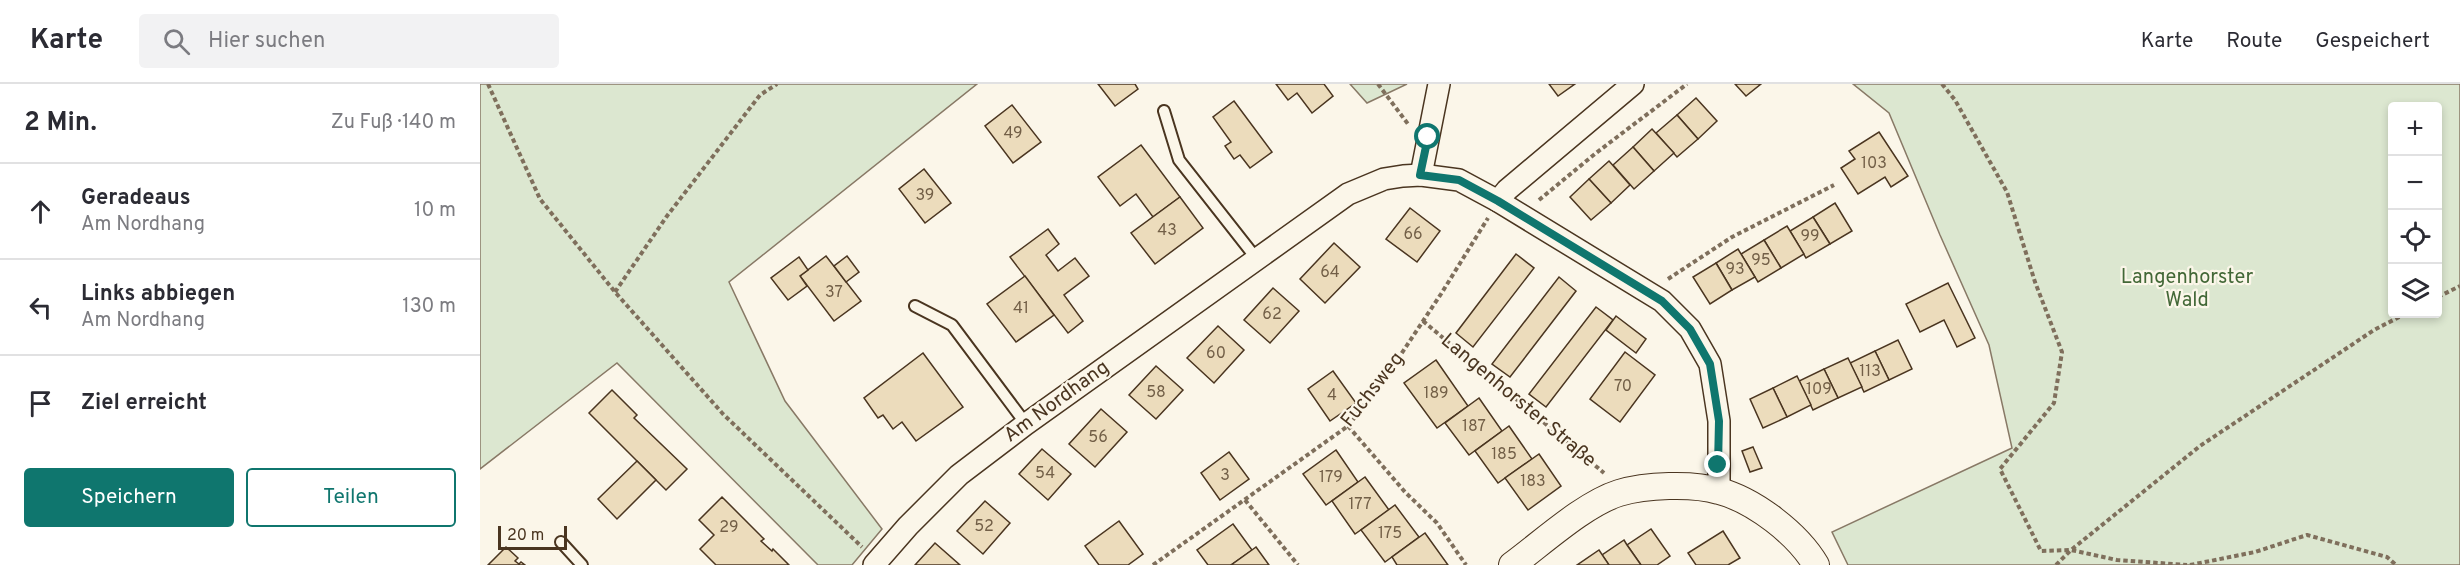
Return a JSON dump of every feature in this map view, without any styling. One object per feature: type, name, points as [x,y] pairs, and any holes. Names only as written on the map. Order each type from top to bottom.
[{"type":"street","points":[[1420,175],[1439,84]]},
{"type":"street","points":[[1494,208],[1507,190],[1633,84]]},
{"type":"street","name":"Am Nordhang","points":[[870,558],[959,475],[1256,258],[1348,194],[1384,179],[1420,175],[1459,180],[1494,208],[1662,301],[1690,329],[1710,364],[1719,421],[1719,490]]},
{"type":"street","points":[[1512,565],[1591,506],[1619,493],[1685,486],[1719,490],[1739,499],[1779,524],[1797,541],[1816,565]]},
{"type":"lane","points":[[1164,111],[1179,160],[1256,258]]},
{"type":"lane","points":[[915,306],[952,325],[1026,424]]},
{"type":"lane","points":[[561,542],[582,565]]},
{"type":"path","points":[[488,84],[540,199],[615,292],[723,414],[870,558]]},
{"type":"path","points":[[615,292],[667,216],[760,95],[777,84]]},
{"type":"path","points":[[1378,84],[1415,133],[1428,137]]},
{"type":"path","points":[[1533,206],[1596,153],[1687,84]]},
{"type":"path","points":[[1942,84],[1955,100],[2007,192],[2035,282],[2062,351],[2054,404],[2000,469],[2041,550],[2071,550],[2117,560],[2189,565],[2255,552],[2307,535],[2387,556],[2396,565]]},
{"type":"path","points":[[1663,283],[1732,237],[1834,185]]},
{"type":"path","name":"Fuchsweg","points":[[1153,565],[1348,426],[1386,377],[1494,208]]},
{"type":"path","points":[[2442,295],[2460,286]]},
{"type":"path","points":[[2056,565],[2071,550],[2200,446],[2374,330],[2397,318]]},
{"type":"path","name":"Langenhorster Straße","points":[[1423,321],[1607,476]]},
{"type":"path","points":[[1348,426],[1404,492],[1437,523],[1466,565]]},
{"type":"path","points":[[1245,500],[1298,565]]},
{"type":"green space","points":[[480,84],[977,84],[729,282],[785,401],[882,529],[852,565],[818,565],[617,363],[480,469]]},
{"type":"green space","points":[[1350,84],[1407,84],[1367,103]]},
{"type":"green space","name":"Langenhorster Wald","points":[[1853,84],[2460,84],[2460,565],[1848,565],[1832,532],[2012,448],[1989,345],[1889,113]]},
{"type":"building","points":[[1098,84],[1135,84],[1138,89],[1115,106]]},
{"type":"building","points":[[1276,84],[1324,84],[1333,96],[1312,113],[1297,93],[1288,100]]},
{"type":"building","points":[[1549,84],[1575,84],[1558,96]]},
{"type":"building","points":[[1735,84],[1761,84],[1746,96]]},
{"type":"building","points":[[1696,98],[1717,121],[1698,139],[1677,115]]},
{"type":"building","points":[[1234,101],[1272,152],[1250,168],[1240,155],[1234,159],[1225,146],[1231,142],[1213,117]]},
{"type":"building","points":[[1012,105],[1041,142],[1013,163],[985,126]]},
{"type":"building","points":[[1677,115],[1698,139],[1677,157],[1656,133]]},
{"type":"building","points":[[1652,129],[1674,153],[1654,171],[1633,147]]},
{"type":"building","points":[[1879,132],[1908,176],[1891,187],[1885,177],[1858,194],[1841,168],[1855,159],[1849,151]]},
{"type":"building","points":[[1141,145],[1180,197],[1153,217],[1136,194],[1120,206],[1098,177]]},
{"type":"building","points":[[1633,147],[1654,171],[1634,189],[1613,165]]},
{"type":"building","points":[[1609,161],[1630,185],[1611,203],[1589,179]]},
{"type":"building","points":[[924,169],[951,203],[925,223],[899,189]]},
{"type":"building","points":[[1589,179],[1611,203],[1591,220],[1570,197]]},
{"type":"building","points":[[1180,197],[1203,228],[1155,264],[1131,233]]},
{"type":"building","points":[[1835,203],[1852,231],[1830,244],[1813,217]]},
{"type":"building","points":[[1410,208],[1440,231],[1417,262],[1386,239]]},
{"type":"building","points":[[1813,217],[1830,244],[1806,258],[1790,231]]},
{"type":"building","points":[[1787,226],[1804,254],[1781,268],[1764,240]]},
{"type":"building","points":[[1048,229],[1059,244],[1046,255],[1058,271],[1075,258],[1089,276],[1064,295],[1083,321],[1068,333],[1010,257]]},
{"type":"building","points":[[1764,240],[1781,268],[1758,282],[1741,254]]},
{"type":"building","points":[[1334,243],[1360,267],[1325,303],[1300,279]]},
{"type":"building","points":[[1738,249],[1755,277],[1732,290],[1716,263]]},
{"type":"building","points":[[1516,254],[1534,268],[1473,347],[1456,333]]},
{"type":"building","points":[[826,256],[861,301],[834,321],[800,276]]},
{"type":"building","points":[[847,256],[859,272],[846,282],[834,266]]},
{"type":"building","points":[[799,257],[808,270],[800,276],[807,286],[788,300],[771,278]]},
{"type":"building","points":[[1716,263],[1732,290],[1710,304],[1693,277]]},
{"type":"building","points":[[1025,276],[1054,315],[1016,342],[987,304]]},
{"type":"building","points":[[1559,277],[1576,291],[1510,377],[1492,364]]},
{"type":"building","points":[[1948,283],[1975,338],[1957,347],[1944,320],[1920,332],[1906,304]]},
{"type":"building","points":[[1273,288],[1299,311],[1270,343],[1244,320]]},
{"type":"building","points":[[1596,307],[1613,320],[1546,407],[1529,394]]},
{"type":"building","points":[[1616,316],[1646,339],[1636,353],[1606,330]]},
{"type":"building","points":[[1218,326],[1244,350],[1214,383],[1187,358]]},
{"type":"building","points":[[1898,340],[1912,369],[1889,380],[1875,351]]},
{"type":"building","points":[[1875,351],[1889,380],[1864,392],[1850,363]]},
{"type":"building","points":[[1625,352],[1655,375],[1620,422],[1590,399]]},
{"type":"building","points":[[923,353],[963,407],[916,441],[902,422],[893,429],[883,415],[878,418],[864,398]]},
{"type":"building","points":[[1848,358],[1862,387],[1838,398],[1824,369]]},
{"type":"building","points":[[1436,360],[1468,406],[1437,428],[1404,383]]},
{"type":"building","points":[[1156,366],[1183,390],[1156,419],[1129,395]]},
{"type":"building","points":[[1824,369],[1838,398],[1813,410],[1799,381]]},
{"type":"building","points":[[1333,371],[1356,403],[1330,421],[1308,389]]},
{"type":"building","points":[[1797,376],[1811,405],[1787,417],[1773,388]]},
{"type":"building","points":[[1773,388],[1787,417],[1763,428],[1750,399]]},
{"type":"building","points":[[612,390],[637,415],[634,418],[687,469],[666,490],[589,413]]},
{"type":"building","points":[[1479,398],[1502,431],[1469,455],[1445,423]]},
{"type":"building","points":[[1101,409],[1127,432],[1095,467],[1069,444]]},
{"type":"building","points":[[1509,426],[1532,459],[1498,483],[1475,451]]},
{"type":"building","points":[[1753,447],[1762,468],[1750,472],[1742,451]]},
{"type":"building","points":[[1042,449],[1071,474],[1048,500],[1019,474]]},
{"type":"building","points":[[1336,450],[1358,482],[1326,505],[1303,474]]},
{"type":"building","points":[[1229,452],[1249,479],[1220,500],[1201,473]]},
{"type":"building","points":[[1539,454],[1561,486],[1528,510],[1505,478]]},
{"type":"building","points":[[637,461],[656,480],[617,519],[598,499]]},
{"type":"building","points":[[1365,477],[1389,510],[1355,534],[1332,501]]},
{"type":"building","points":[[722,497],[764,539],[761,541],[789,565],[716,565],[700,549],[714,535],[699,520]]},
{"type":"building","points":[[985,501],[1010,523],[983,554],[957,531]]},
{"type":"building","points":[[1395,505],[1419,537],[1385,562],[1361,530]]},
{"type":"building","points":[[1119,521],[1143,554],[1128,565],[1099,565],[1085,546]]},
{"type":"building","points":[[1233,524],[1252,550],[1231,565],[1208,565],[1197,550]]},
{"type":"building","points":[[1651,529],[1670,556],[1657,565],[1641,565],[1627,545]]},
{"type":"building","points":[[1723,531],[1740,558],[1728,565],[1696,565],[1688,553]]},
{"type":"building","points":[[1425,533],[1448,565],[1397,565],[1392,557]]},
{"type":"building","points":[[1624,540],[1641,565],[1609,565],[1602,555]]},
{"type":"building","points":[[935,543],[960,565],[915,565]]},
{"type":"building","points":[[506,547],[518,558],[515,561],[525,565],[488,565]]},
{"type":"building","points":[[1256,547],[1269,565],[1231,565],[1252,550]]},
{"type":"building","points":[[1599,550],[1609,565],[1577,565]]},
{"type":"route","points":[[1428,137],[1420,175],[1459,180],[1498,201],[1662,301],[1690,329],[1710,364],[1719,421],[1718,465]]}]
